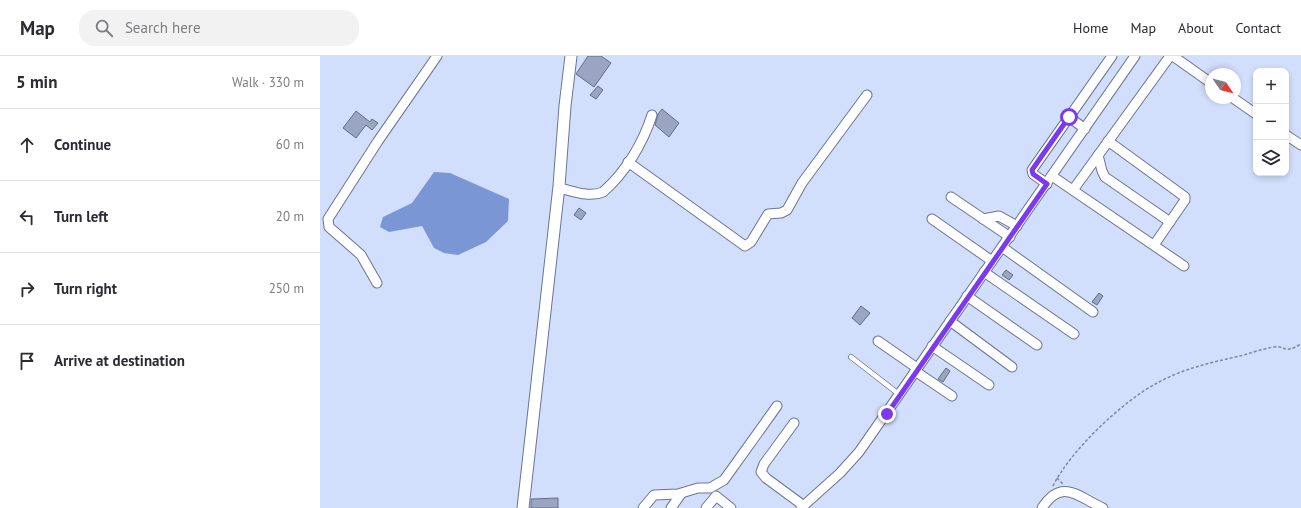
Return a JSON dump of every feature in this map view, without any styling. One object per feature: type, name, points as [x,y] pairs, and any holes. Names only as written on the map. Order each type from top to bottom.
[{"type":"street","points":[[377,283],[361,255],[324,223],[437,56]]},
{"type":"street","points":[[523,508],[559,188],[565,106],[571,56]]},
{"type":"street","points":[[1047,184],[1033,174],[1032,170],[1112,56]]},
{"type":"street","points":[[794,422],[764,464],[761,472],[766,478],[803,507],[850,463],[900,395],[932,346],[1047,184],[1134,56]]},
{"type":"street","points":[[1073,190],[1171,56],[1205,78]]},
{"type":"street","points":[[628,162],[745,246],[751,242],[766,216],[770,213],[781,213],[787,210],[802,183],[867,95]]},
{"type":"street","points":[[1241,104],[1253,112]]},
{"type":"street","points":[[559,188],[586,194],[598,194],[607,188],[628,162],[644,138],[652,115]]},
{"type":"street","points":[[1069,117],[1085,129]]},
{"type":"street","points":[[1289,137],[1301,145]]},
{"type":"street","points":[[1108,141],[1185,197],[1185,200],[1154,245]]},
{"type":"street","points":[[1098,155],[1105,177],[1170,222]]},
{"type":"street","points":[[1052,176],[1184,266]]},
{"type":"street","points":[[951,197],[1010,237]]},
{"type":"street","points":[[982,219],[999,216],[1017,226]]},
{"type":"street","points":[[932,219],[992,261]]},
{"type":"street","points":[[1002,247],[1093,312]]},
{"type":"street","points":[[984,272],[1074,334]]},
{"type":"street","points":[[967,296],[1038,345]]},
{"type":"street","points":[[950,321],[1012,367]]},
{"type":"street","points":[[878,341],[952,396]]},
{"type":"street","points":[[932,346],[989,386]]},
{"type":"street","points":[[643,508],[654,495],[681,494],[698,488],[710,488],[727,478],[777,406]]},
{"type":"street","points":[[1042,508],[1046,502],[1057,493],[1069,490],[1103,508]]},
{"type":"street","points":[[671,508],[681,494]]},
{"type":"street","points":[[706,508],[716,496],[731,508]]},
{"type":"lane","points":[[851,357],[900,395]]},
{"type":"path","points":[[1052,489],[1065,465],[1097,430],[1132,400],[1157,383],[1206,363],[1272,347],[1288,350],[1301,344]]},
{"type":"water","points":[[434,172],[450,173],[509,199],[508,221],[486,242],[458,255],[444,253],[434,248],[422,226],[389,232],[380,227],[383,217],[412,203]]},
{"type":"building","points":[[588,56],[601,56],[611,63],[594,87],[576,74]]},
{"type":"building","points":[[598,86],[603,90],[596,99],[590,95]]},
{"type":"building","points":[[662,109],[679,123],[669,137],[655,125],[658,114]]},
{"type":"building","points":[[356,111],[370,122],[372,119],[378,123],[372,130],[366,125],[356,138],[343,128]]},
{"type":"building","points":[[579,208],[586,213],[581,220],[574,215]]},
{"type":"building","points":[[1006,270],[1013,275],[1009,280],[1002,275]]},
{"type":"building","points":[[1099,293],[1103,296],[1097,305],[1092,302]]},
{"type":"building","points":[[861,306],[870,313],[860,325],[852,318]]},
{"type":"building","points":[[946,368],[950,371],[943,382],[938,379]]},
{"type":"building","points":[[558,498],[558,508],[531,508],[531,499]]},
{"type":"route","points":[[887,414],[917,368],[1047,184],[1033,174],[1032,170],[1069,117]]}]
